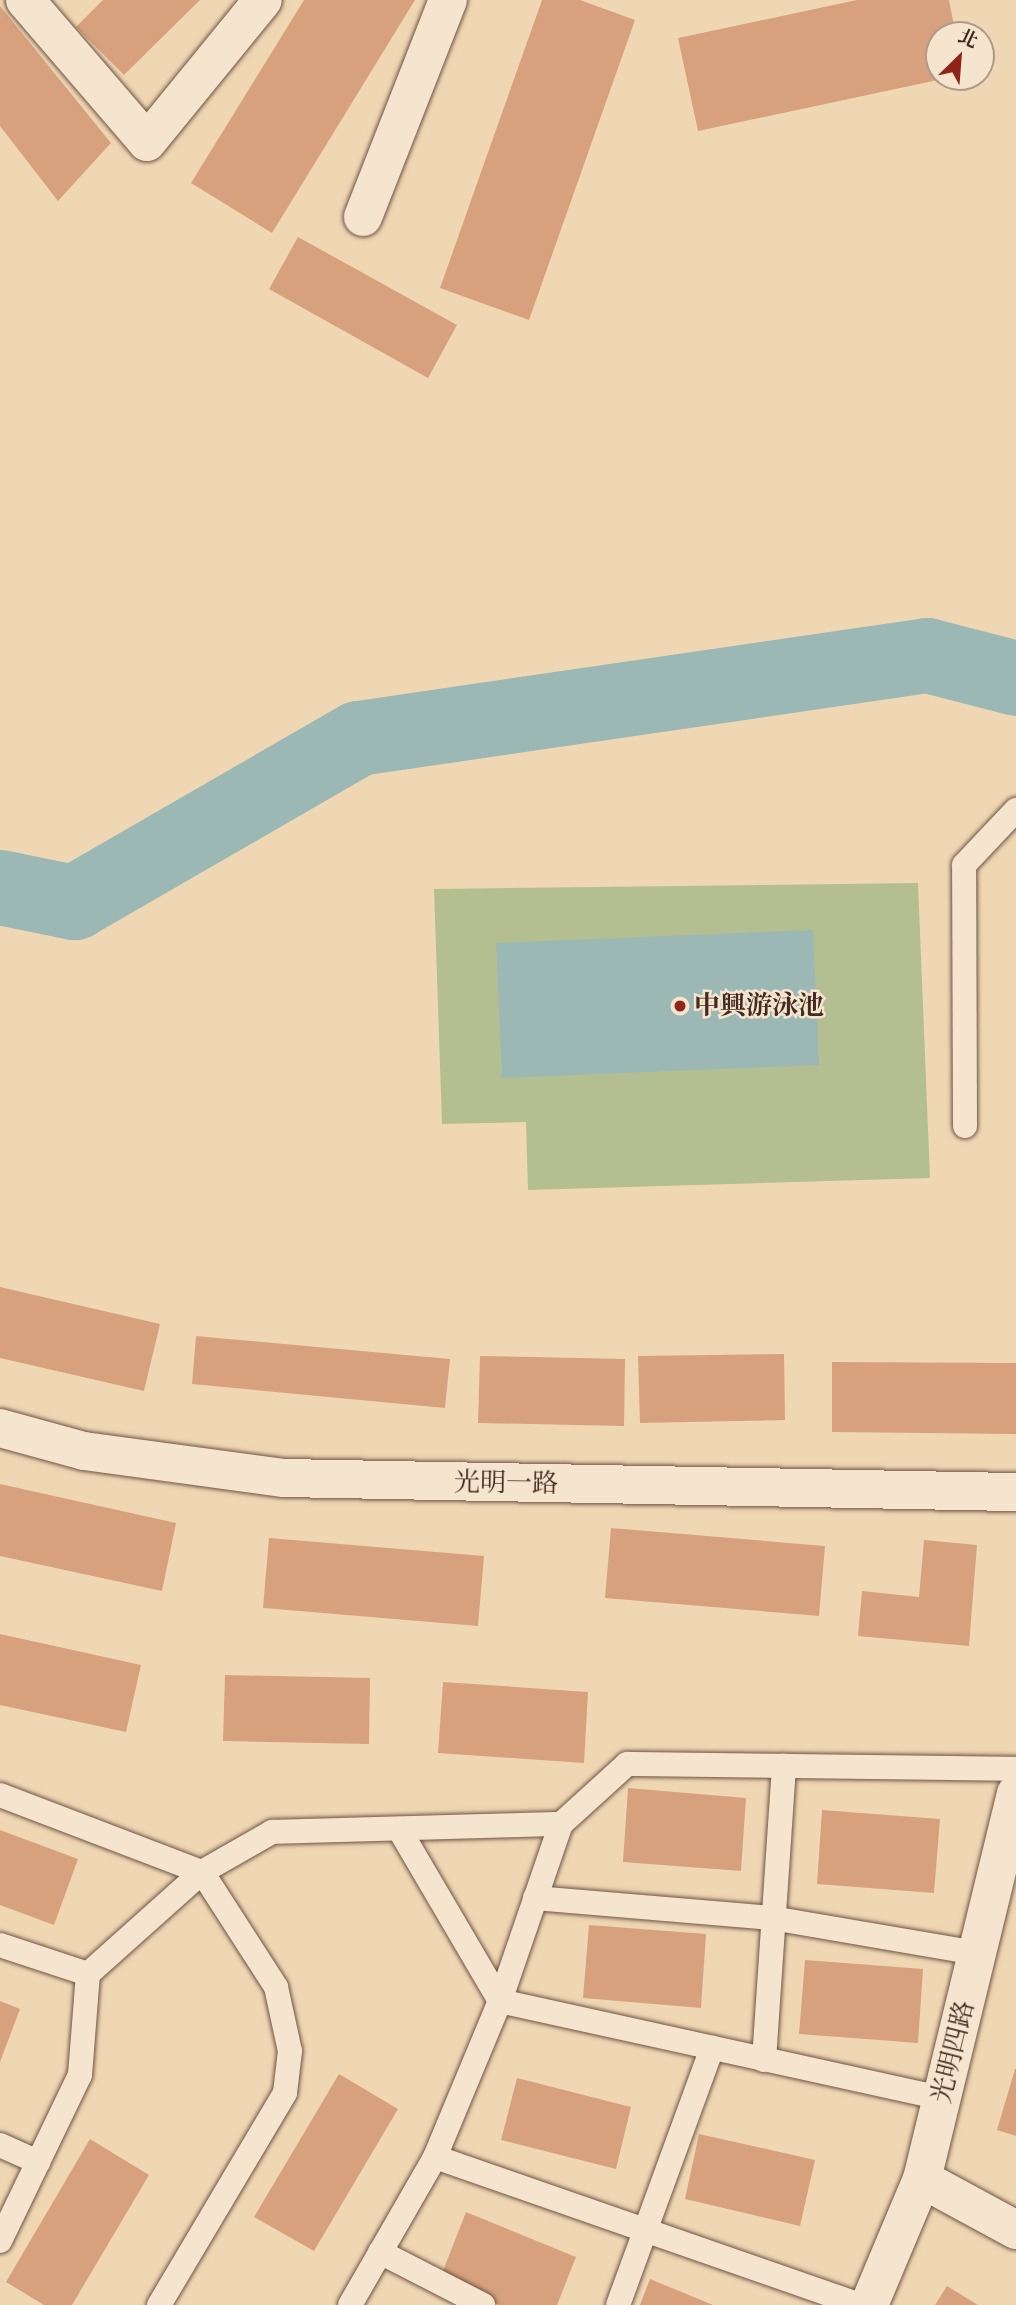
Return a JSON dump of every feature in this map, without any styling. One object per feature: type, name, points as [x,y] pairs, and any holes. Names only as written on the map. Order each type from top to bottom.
[{"type":"street","points":[[25,0],[147,142],[263,0]]},
{"type":"street","points":[[363,217],[448,0]]},
{"type":"street","name":"光明一路","points":[[0,1428],[84,1451],[284,1478],[1016,1492]]},
{"type":"street","name":"光明四路","points":[[869,2305],[922,2179],[1016,1793]]},
{"type":"street","points":[[922,2179],[1016,2230]]},
{"type":"lane","points":[[965,1126],[964,865],[1016,810]]},
{"type":"lane","points":[[349,2305],[435,2157],[500,2001],[561,1824],[627,1763],[1016,1769]]},
{"type":"lane","points":[[764,2060],[784,1766]]},
{"type":"lane","points":[[0,1795],[202,1872],[276,1987],[290,2051],[285,2093],[159,2305]]},
{"type":"lane","points":[[0,2241],[80,2075],[88,1974],[202,1872],[272,1832],[561,1824]]},
{"type":"lane","points":[[399,1829],[500,2001],[941,2098]]},
{"type":"lane","points":[[535,1898],[772,1918],[977,1953]]},
{"type":"lane","points":[[0,1945],[88,1974]]},
{"type":"lane","points":[[618,2305],[650,2232],[712,2048]]},
{"type":"lane","points":[[0,2145],[38,2162]]},
{"type":"lane","points":[[435,2157],[860,2305]]},
{"type":"lane","points":[[380,2252],[483,2305]]},
{"type":"green space","name":"中興游泳池","points":[[918,883],[930,1178],[528,1190],[526,1122],[442,1124],[434,889]]},
{"type":"water","points":[[813,930],[819,1065],[502,1078],[496,943]]},
{"type":"building","points":[[103,0],[200,0],[124,75],[76,27]]},
{"type":"building","points":[[304,0],[415,0],[272,233],[191,183]]},
{"type":"building","points":[[542,0],[580,0],[635,20],[529,320],[440,288]]},
{"type":"building","points":[[857,0],[949,0],[953,21],[925,21],[925,83],[698,131],[678,38]]},
{"type":"building","points":[[0,6],[111,143],[58,201],[0,126]]},
{"type":"building","points":[[298,237],[457,325],[428,378],[269,289]]},
{"type":"building","points":[[0,1287],[160,1324],[144,1391],[0,1358]]},
{"type":"building","points":[[196,1336],[450,1359],[445,1408],[192,1384]]},
{"type":"building","points":[[784,1354],[785,1420],[640,1423],[638,1356]]},
{"type":"building","points":[[480,1356],[625,1359],[624,1426],[478,1423]]},
{"type":"building","points":[[832,1362],[1016,1363],[1016,1434],[832,1432]]},
{"type":"building","points":[[0,1484],[176,1523],[162,1591],[0,1556]]},
{"type":"building","points":[[611,1528],[825,1546],[819,1616],[605,1598]]},
{"type":"building","points":[[269,1538],[484,1556],[478,1626],[263,1608]]},
{"type":"building","points":[[924,1540],[977,1545],[969,1646],[858,1636],[862,1591],[919,1597]]},
{"type":"building","points":[[0,1634],[141,1665],[126,1732],[0,1705]]},
{"type":"building","points":[[225,1675],[370,1678],[369,1744],[223,1741]]},
{"type":"building","points":[[443,1682],[588,1692],[584,1763],[438,1753]]},
{"type":"building","points":[[628,1788],[746,1798],[741,1871],[623,1862]]},
{"type":"building","points":[[822,1810],[940,1819],[934,1893],[817,1884]]},
{"type":"building","points":[[0,1830],[78,1859],[54,1925],[0,1905]]},
{"type":"building","points":[[589,1925],[706,1934],[701,2008],[583,1998]]},
{"type":"building","points":[[805,1960],[923,1969],[918,2043],[799,2034]]},
{"type":"building","points":[[0,2001],[20,2009],[0,2062]]},
{"type":"building","points":[[1016,2069],[1016,2136],[997,2130]]},
{"type":"building","points":[[339,2074],[398,2109],[314,2251],[254,2217]]},
{"type":"building","points":[[517,2078],[631,2107],[616,2169],[501,2140]]},
{"type":"building","points":[[699,2134],[815,2160],[800,2226],[685,2199]]},
{"type":"building","points":[[90,2139],[149,2175],[72,2305],[44,2305],[6,2282]]},
{"type":"building","points":[[466,2212],[576,2257],[557,2305],[500,2305],[439,2281]]},
{"type":"building","points":[[650,2279],[713,2305],[640,2305]]},
{"type":"building","points":[[947,2286],[978,2305],[935,2305]]},
{"type":"waterway","points":[[0,887],[74,902],[358,738],[927,655],[1016,678]]},
{"type":"place","name":"中興游泳池","points":[[680,1006]]}]
